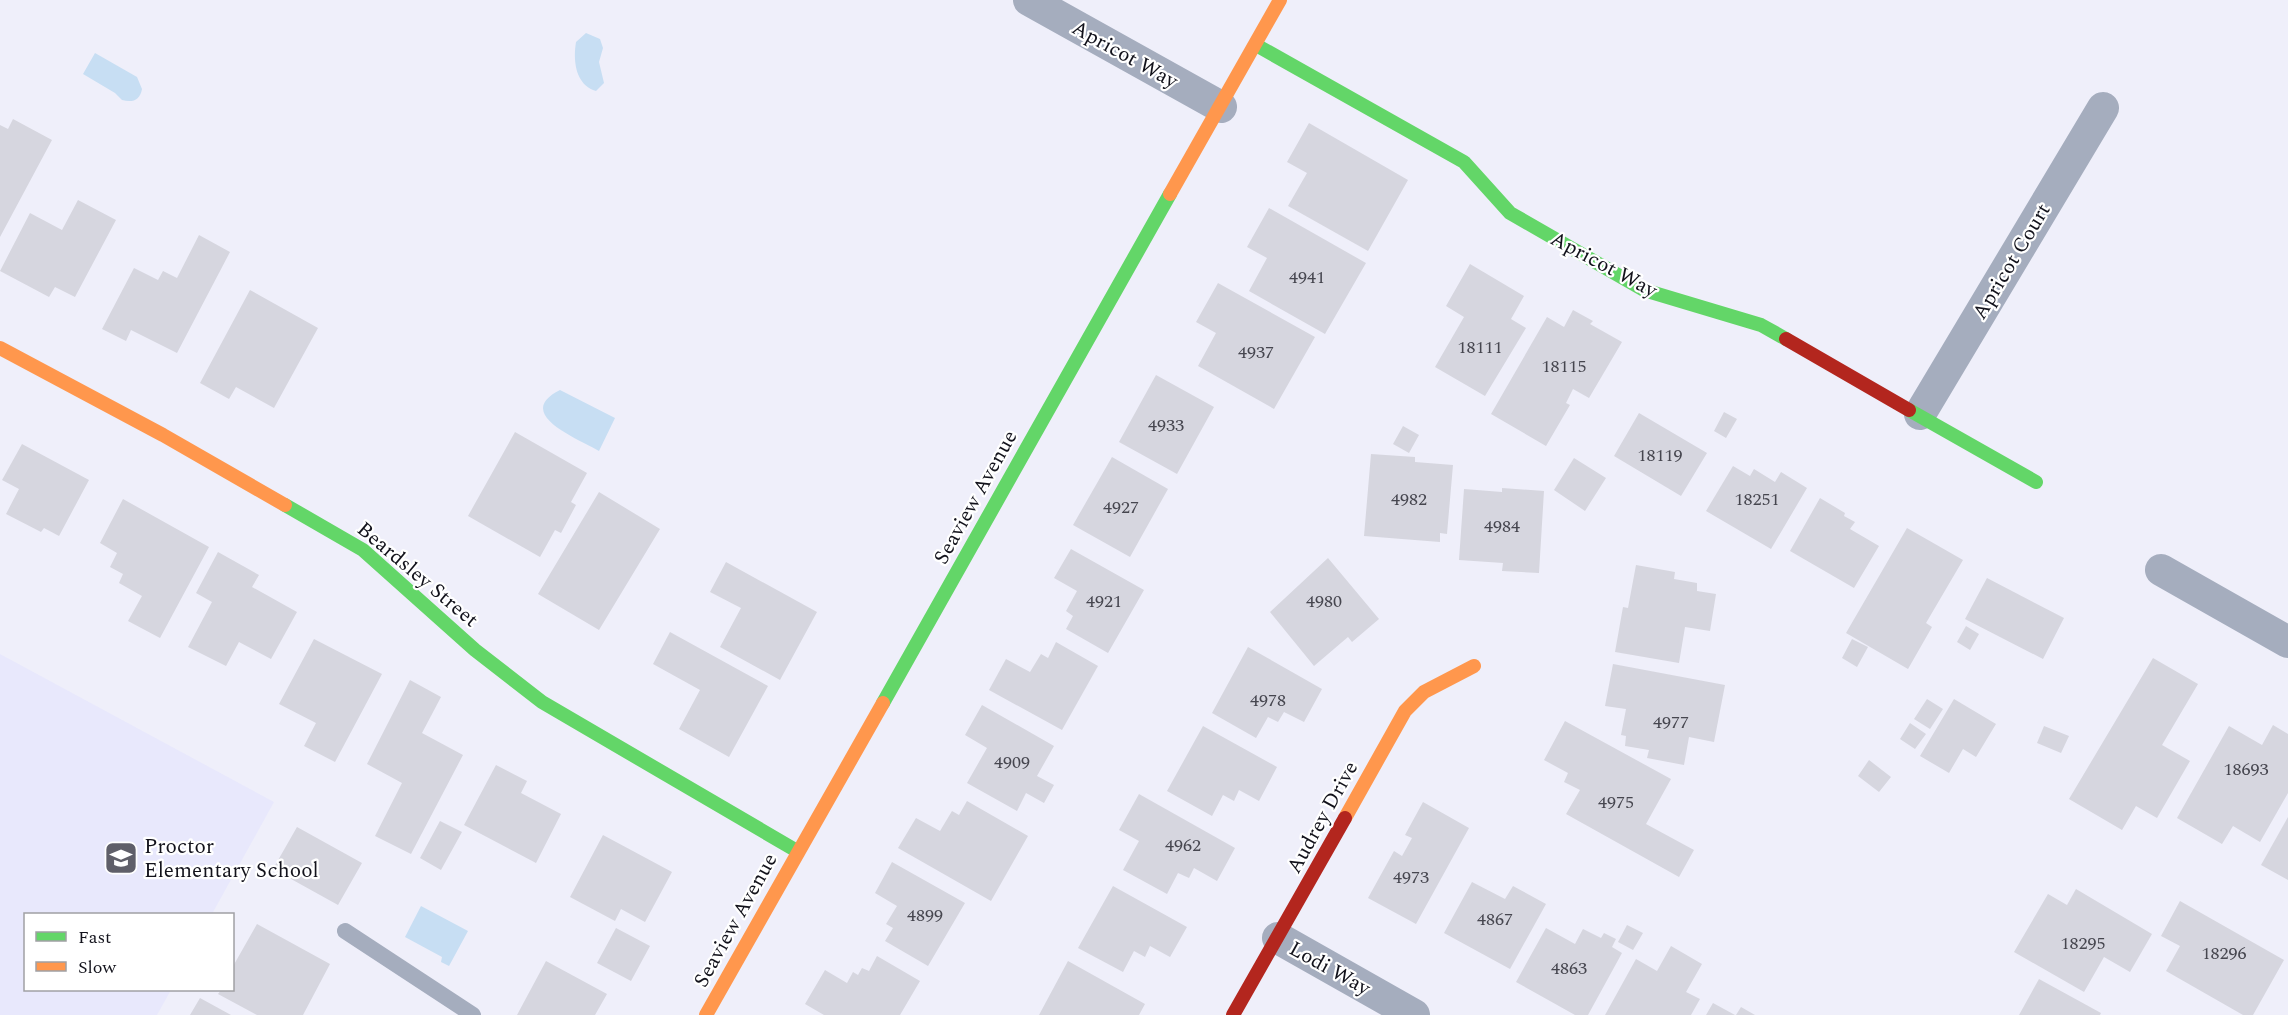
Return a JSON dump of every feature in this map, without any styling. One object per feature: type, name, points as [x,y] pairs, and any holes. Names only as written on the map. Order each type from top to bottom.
[{"type":"street","name":"Apricot Way","points":[[1029,0],[1221,107]]},
{"type":"street","name":"Seaview Avenue","points":[[706,1015],[797,851],[867,734],[1087,339],[1280,0]]},
{"type":"street","name":"Apricot Way","points":[[1256,45],[1464,162],[1510,213],[1644,290],[1761,325],[2036,482]]},
{"type":"street","name":"Apricot Court","points":[[1920,414],[2103,108]]},
{"type":"street","name":"Beardsley Street","points":[[0,348],[172,440],[363,550],[475,650],[542,702],[797,851]]},
{"type":"street","points":[[2161,570],[2288,642]]},
{"type":"street","name":"Audrey Drive","points":[[1233,1015],[1406,711],[1424,692],[1474,666]]},
{"type":"street","name":"Lodi Way","points":[[1278,939],[1414,1015]]},
{"type":"lane","points":[[345,931],[473,1015]]},
{"type":"shaded area","points":[[586,33],[600,39],[603,48],[599,62],[604,83],[596,91],[589,88],[580,78],[575,64],[576,42]]},
{"type":"shaded area","points":[[95,53],[137,77],[142,89],[138,98],[133,101],[122,100],[115,93],[83,74]]},
{"type":"shaded area","points":[[560,390],[615,418],[599,451],[565,433],[546,417],[543,408],[547,399]]},
{"type":"shaded area","name":"Proctor Elementary School","points":[[0,654],[274,802],[213,913],[24,913],[24,991],[170,991],[157,1015],[0,1015]]},
{"type":"shaded area","points":[[421,906],[468,931],[449,966],[441,962],[442,957],[405,937]]},
{"type":"building","points":[[13,119],[52,140],[0,237],[0,125],[8,129]]},
{"type":"building","points":[[1309,123],[1408,180],[1368,251],[1288,206],[1307,173],[1287,162]]},
{"type":"building","points":[[78,200],[116,220],[75,297],[55,287],[49,297],[0,271],[30,213],[62,230]]},
{"type":"building","points":[[1269,208],[1366,263],[1325,334],[1249,291],[1267,258],[1247,247]]},
{"type":"building","points":[[199,235],[230,252],[177,353],[131,330],[126,341],[102,329],[134,268],[158,280],[163,271],[177,278]]},
{"type":"building","points":[[1470,264],[1524,296],[1511,319],[1526,328],[1485,396],[1435,367],[1464,317],[1446,306]]},
{"type":"building","points":[[1218,283],[1315,337],[1274,409],[1198,366],[1216,333],[1196,322]]},
{"type":"building","points":[[250,290],[318,328],[274,408],[236,387],[229,399],[200,383]]},
{"type":"building","points":[[1573,310],[1593,321],[1590,324],[1622,342],[1589,398],[1573,389],[1566,403],[1570,405],[1546,446],[1491,414],[1547,317],[1564,327]]},
{"type":"building","points":[[1156,375],[1214,407],[1177,474],[1119,442]]},
{"type":"building","points":[[1724,412],[1737,419],[1726,438],[1714,431]]},
{"type":"building","points":[[1639,413],[1707,453],[1681,496],[1614,456]]},
{"type":"building","points":[[1403,426],[1419,435],[1409,453],[1393,444]]},
{"type":"building","points":[[515,432],[587,473],[571,502],[576,505],[561,533],[555,530],[540,557],[468,516]]},
{"type":"building","points":[[22,444],[89,480],[59,536],[44,528],[41,532],[6,514],[19,489],[2,480]]},
{"type":"building","points":[[1371,454],[1415,457],[1415,462],[1453,465],[1447,534],[1440,533],[1440,542],[1364,536]]},
{"type":"building","points":[[1112,457],[1168,489],[1130,557],[1073,525]]},
{"type":"building","points":[[1574,458],[1606,478],[1585,511],[1554,490]]},
{"type":"building","points":[[1733,466],[1750,476],[1754,469],[1775,482],[1781,472],[1807,488],[1771,549],[1706,511]]},
{"type":"building","points":[[1502,488],[1544,491],[1539,573],[1502,571],[1503,563],[1459,560],[1464,489],[1502,492]]},
{"type":"building","points":[[599,492],[660,529],[599,630],[538,594]]},
{"type":"building","points":[[1820,498],[1855,522],[1850,529],[1879,546],[1854,588],[1790,551]]},
{"type":"building","points":[[123,499],[209,547],[160,638],[128,621],[142,596],[119,583],[123,574],[110,567],[117,553],[100,543]]},
{"type":"building","points":[[1907,528],[1963,560],[1926,623],[1932,627],[1908,669],[1846,633]]},
{"type":"building","points":[[1071,549],[1144,590],[1108,653],[1066,629],[1073,616],[1066,611],[1077,591],[1054,578]]},
{"type":"building","points":[[218,552],[259,575],[252,587],[297,612],[271,659],[239,642],[226,666],[188,647],[212,602],[196,593]]},
{"type":"building","points":[[1328,558],[1379,619],[1352,642],[1348,637],[1314,666],[1270,612]]},
{"type":"building","points":[[726,562],[817,612],[780,680],[720,647],[741,608],[710,592]]},
{"type":"building","points":[[1636,565],[1675,572],[1674,579],[1697,583],[1697,591],[1716,594],[1710,631],[1685,627],[1679,663],[1615,652],[1623,607],[1628,608]]},
{"type":"building","points":[[1987,578],[2064,618],[2043,659],[1965,619]]},
{"type":"building","points":[[1966,626],[1979,634],[1970,650],[1957,642]]},
{"type":"building","points":[[670,632],[768,686],[729,757],[679,729],[700,690],[653,664]]},
{"type":"building","points":[[314,639],[382,674],[335,762],[304,746],[316,723],[279,704]]},
{"type":"building","points":[[1852,639],[1868,647],[1857,667],[1842,658]]},
{"type":"building","points":[[1056,642],[1098,666],[1062,730],[989,690],[1006,659],[1030,672],[1041,654],[1048,658]]},
{"type":"building","points":[[1248,647],[1322,689],[1304,722],[1284,712],[1278,722],[1268,717],[1256,738],[1212,713]]},
{"type":"building","points":[[2153,658],[2198,684],[2162,745],[2190,761],[2157,818],[2136,806],[2122,830],[2069,799]]},
{"type":"building","points":[[1613,664],[1725,685],[1714,742],[1689,737],[1684,765],[1647,758],[1649,750],[1625,746],[1626,736],[1621,735],[1626,709],[1605,706]]},
{"type":"building","points":[[410,680],[441,697],[422,733],[463,755],[411,854],[375,836],[402,783],[367,764]]},
{"type":"building","points":[[1927,699],[1943,709],[1930,729],[1914,719]]},
{"type":"building","points":[[1954,699],[1996,724],[1976,757],[1963,749],[1949,773],[1920,756]]},
{"type":"building","points":[[982,705],[1054,746],[1037,776],[1054,785],[1044,803],[1026,793],[1017,811],[967,783],[987,748],[965,735]]},
{"type":"building","points":[[1565,721],[1671,779],[1646,824],[1694,850],[1679,877],[1566,814],[1580,790],[1564,782],[1568,773],[1544,760]]},
{"type":"building","points":[[1910,723],[1926,734],[1915,749],[1900,739]]},
{"type":"building","points":[[2273,725],[2288,734],[2288,793],[2260,842],[2233,826],[2222,844],[2177,818],[2229,726],[2262,745]]},
{"type":"building","points":[[1203,726],[1277,767],[1259,801],[1239,790],[1234,801],[1223,795],[1212,816],[1167,791]]},
{"type":"building","points":[[2044,726],[2069,736],[2061,753],[2037,743]]},
{"type":"building","points":[[1869,760],[1891,777],[1879,792],[1858,776]]},
{"type":"building","points":[[496,765],[527,781],[521,793],[561,814],[536,863],[464,825]]},
{"type":"building","points":[[1139,794],[1235,848],[1217,881],[1194,868],[1189,878],[1178,873],[1167,894],[1123,870],[1139,841],[1119,830]]},
{"type":"building","points":[[967,801],[1028,836],[991,901],[898,848],[916,818],[940,831],[952,811],[959,815]]},
{"type":"building","points":[[1423,802],[1469,828],[1416,924],[1368,898],[1394,851],[1402,856],[1412,838],[1405,835]]},
{"type":"building","points":[[2288,817],[2288,880],[2261,865]]},
{"type":"building","points":[[440,821],[462,832],[441,870],[420,858]]},
{"type":"building","points":[[297,827],[362,863],[338,905],[273,869]]},
{"type":"building","points":[[603,835],[672,872],[645,922],[621,909],[615,921],[570,897]]},
{"type":"building","points":[[892,862],[965,903],[928,966],[885,941],[893,928],[886,924],[897,906],[875,893]]},
{"type":"building","points":[[1472,882],[1505,899],[1513,886],[1546,904],[1510,969],[1444,933]]},
{"type":"building","points":[[1113,886],[1187,927],[1170,957],[1150,946],[1145,957],[1134,951],[1123,972],[1078,948]]},
{"type":"building","points":[[2076,889],[2152,934],[2130,972],[2104,957],[2084,992],[2014,952],[2048,894],[2067,905]]},
{"type":"building","points":[[2180,901],[2284,960],[2253,1015],[2243,1015],[2166,971],[2180,946],[2161,936]]},
{"type":"building","points":[[257,924],[330,964],[303,1015],[257,1015],[218,994],[220,991],[234,991],[234,964]]},
{"type":"building","points":[[1627,925],[1643,933],[1633,950],[1618,942]]},
{"type":"building","points":[[616,928],[650,946],[631,981],[597,963]]},
{"type":"building","points":[[1546,928],[1575,944],[1583,929],[1601,938],[1604,933],[1616,939],[1612,947],[1622,953],[1588,1015],[1575,1015],[1516,982]]},
{"type":"building","points":[[1671,946],[1702,964],[1686,992],[1700,999],[1691,1015],[1605,1015],[1636,959],[1657,971]]},
{"type":"building","points":[[877,956],[920,981],[900,1015],[824,1015],[805,1004],[825,970],[847,983],[853,972],[858,975],[862,968],[869,971]]},
{"type":"building","points":[[546,961],[607,994],[595,1015],[517,1015]]},
{"type":"building","points":[[1068,961],[1145,1004],[1139,1015],[1039,1015]]},
{"type":"building","points":[[2039,979],[2101,1013],[2100,1015],[2019,1015]]},
{"type":"building","points":[[200,998],[231,1015],[190,1015]]},
{"type":"building","points":[[1713,1003],[1735,1015],[1706,1015]]},
{"type":"building","points":[[1741,1007],[1755,1015],[1736,1015]]},
{"type":"traffic: fast","points":[[1256,45],[1464,162],[1510,213],[1644,290],[1761,325],[1786,339]]},
{"type":"traffic: fast","points":[[883,703],[1170,194]]},
{"type":"traffic: fast","points":[[1909,410],[2036,482]]},
{"type":"traffic: fast","points":[[285,505],[363,550],[475,650],[542,702],[797,851]]},
{"type":"traffic: slow","points":[[1170,194],[1280,0]]},
{"type":"traffic: slow","points":[[0,348],[163,435],[285,505]]},
{"type":"traffic: slow","points":[[1345,818],[1405,711],[1424,692],[1474,666]]},
{"type":"traffic: slow","points":[[706,1015],[883,703]]},
{"type":"traffic: jam","points":[[1786,339],[1909,410]]},
{"type":"traffic: jam","points":[[1233,1015],[1345,818]]},
{"type":"place","name":"Proctor Elementary School","points":[[121,858]]}]
